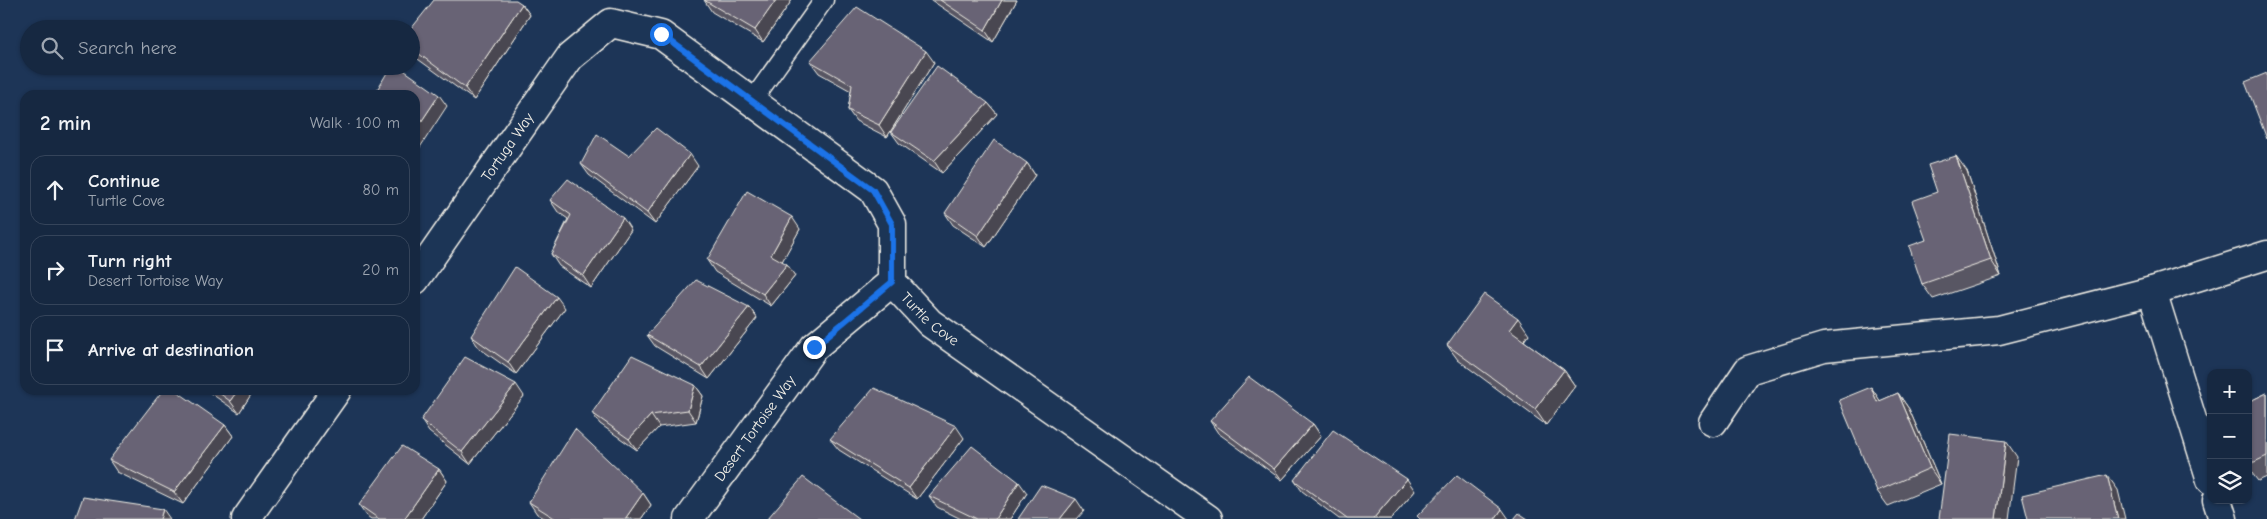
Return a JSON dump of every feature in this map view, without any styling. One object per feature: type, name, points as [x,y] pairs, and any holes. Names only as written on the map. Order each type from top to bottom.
[{"type":"street","name":"Turtle Cove","points":[[611,23],[661,34],[873,190],[892,224],[892,282],[930,323],[1208,519]]},
{"type":"street","name":"Tortuga Way","points":[[420,273],[570,57],[611,23]]},
{"type":"street","points":[[1713,422],[1748,370],[1777,361],[1824,347],[1998,330],[2152,291],[2267,255]]},
{"type":"street","name":"Desert Tortoise Way","points":[[689,519],[814,347],[892,282]]},
{"type":"street","points":[[2152,291],[2207,467]]},
{"type":"street","points":[[246,519],[333,395]]},
{"type":"street","points":[[2218,504],[2223,519]]},
{"type":"lane","points":[[752,101],[824,0]]},
{"type":"building","points":[[434,0],[516,0],[522,4],[465,88],[420,55],[420,20],[418,20]]},
{"type":"building","points":[[704,0],[776,0],[755,30]]},
{"type":"building","points":[[940,0],[1002,0],[985,30]]},
{"type":"building","points":[[857,7],[926,51],[879,125],[848,110],[852,85],[810,61]]},
{"type":"building","points":[[937,66],[988,103],[934,161],[891,132]]},
{"type":"building","points":[[2267,73],[2267,139],[2245,82]]},
{"type":"building","points":[[386,75],[411,75],[439,95],[420,124],[420,90],[377,90]]},
{"type":"building","points":[[656,128],[690,154],[647,213],[581,164],[597,134],[629,156]]},
{"type":"building","points":[[994,140],[1027,163],[978,236],[945,213]]},
{"type":"building","points":[[1956,156],[1991,260],[1922,284],[1909,246],[1926,240],[1912,201],[1937,192],[1928,165]]},
{"type":"building","points":[[568,179],[623,218],[583,276],[551,254],[571,215],[550,200]]},
{"type":"building","points":[[747,191],[792,217],[771,255],[787,264],[763,294],[707,260]]},
{"type":"building","points":[[515,267],[557,297],[508,362],[471,336]]},
{"type":"building","points":[[696,280],[749,307],[701,367],[647,335]]},
{"type":"building","points":[[1484,294],[1518,318],[1509,330],[1564,370],[1535,409],[1447,345]]},
{"type":"building","points":[[632,355],[695,385],[688,410],[651,415],[629,439],[592,413]]},
{"type":"building","points":[[465,357],[516,384],[462,452],[421,420]]},
{"type":"building","points":[[1249,377],[1313,424],[1274,469],[1210,421]]},
{"type":"building","points":[[1871,387],[1877,402],[1898,393],[1930,468],[1877,491],[1839,400]]},
{"type":"building","points":[[874,388],[956,426],[909,488],[830,439]]},
{"type":"building","points":[[2267,393],[2267,456],[2252,463],[2252,414],[2252,400]]},
{"type":"building","points":[[159,395],[182,395],[225,425],[174,492],[109,460]]},
{"type":"building","points":[[222,395],[234,395],[230,401]]},
{"type":"building","points":[[575,429],[643,493],[625,519],[556,519],[529,502]]},
{"type":"building","points":[[1333,430],[1407,479],[1373,519],[1347,519],[1294,480]]},
{"type":"building","points":[[1950,434],[2006,441],[1996,519],[1939,519]]},
{"type":"building","points":[[402,446],[439,469],[404,519],[379,519],[359,505]]},
{"type":"building","points":[[972,446],[1019,482],[995,519],[977,519],[929,496]]},
{"type":"building","points":[[1457,475],[1502,509],[1495,519],[1420,519],[1417,516]]},
{"type":"building","points":[[2107,475],[2118,519],[2028,519],[2022,495]]},
{"type":"building","points":[[803,477],[859,519],[767,519]]},
{"type":"building","points":[[1041,485],[1076,499],[1060,519],[1018,519]]},
{"type":"building","points":[[83,497],[163,509],[160,519],[75,519]]},
{"type":"building","points":[[1519,513],[1528,519],[1514,519]]},
{"type":"route","points":[[661,34],[873,190],[892,224],[892,282],[814,347]]}]
